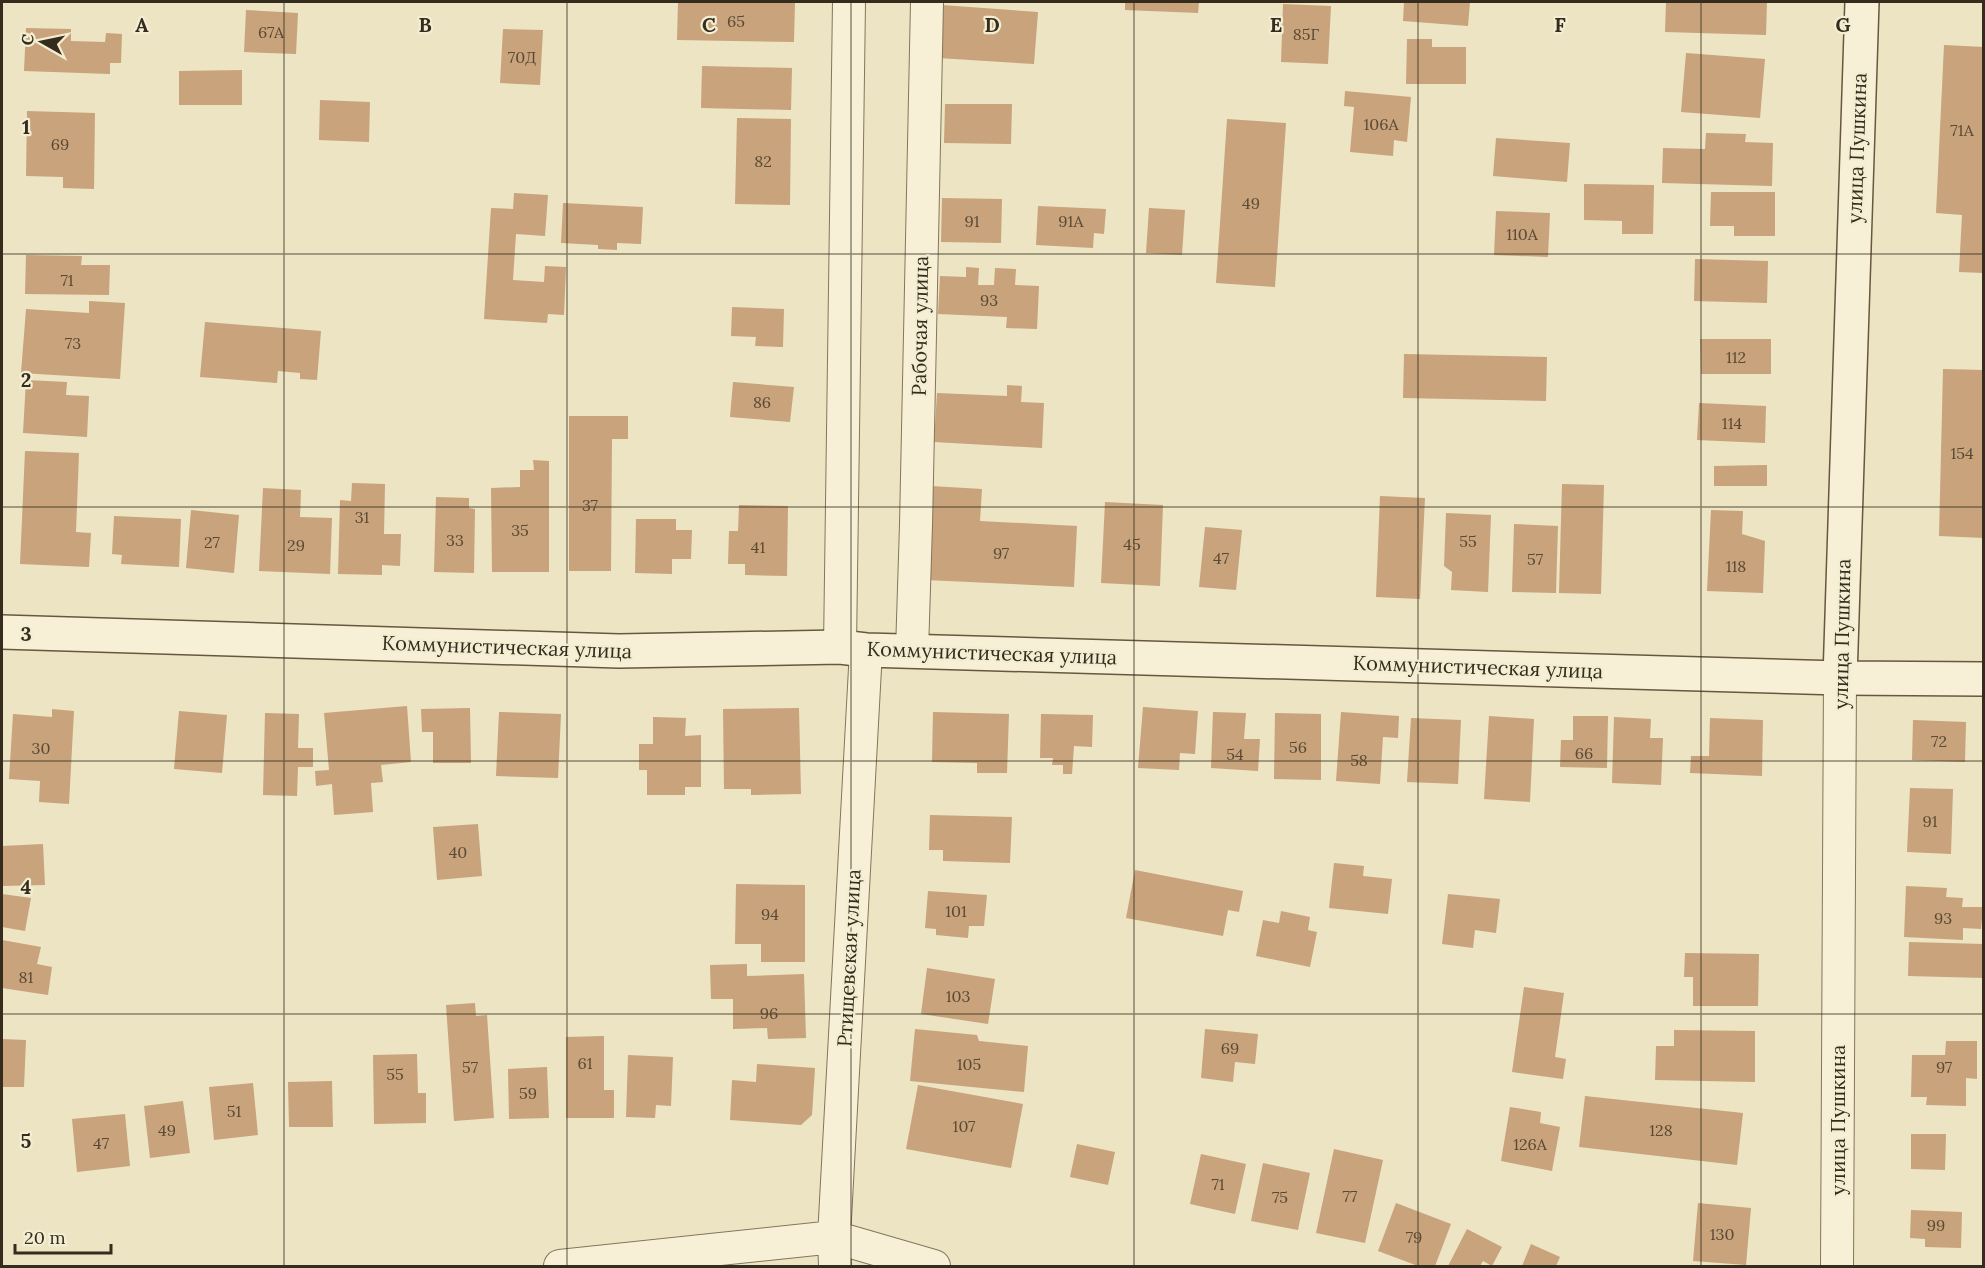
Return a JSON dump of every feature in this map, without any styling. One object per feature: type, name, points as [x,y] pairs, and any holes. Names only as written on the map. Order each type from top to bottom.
[{"type":"street","points":[[849,2],[853,648]]},
{"type":"street","name":"Рабочая улица","points":[[912,651],[917,513],[927,2]]},
{"type":"street","name":"улица Пушкина","points":[[1837,1266],[1840,678],[1862,2]]},
{"type":"street","name":"Коммунистическая улица","points":[[2,632],[619,651],[853,648],[1840,678],[1983,679]]},
{"type":"street","name":"Ртищевская улица","points":[[835,1252],[853,648]]},
{"type":"street","points":[[560,1266],[835,1252],[934,1266]]},
{"type":"building","points":[[678,2],[795,2],[794,42],[677,40]]},
{"type":"building","points":[[1125,2],[1199,2],[1198,13],[1125,10]]},
{"type":"building","points":[[1404,2],[1470,2],[1468,26],[1403,21]]},
{"type":"building","points":[[1666,2],[1767,2],[1766,35],[1665,32]]},
{"type":"building","points":[[1283,4],[1331,6],[1328,64],[1281,62]]},
{"type":"building","points":[[942,5],[1038,12],[1034,64],[938,58]]},
{"type":"building","points":[[246,10],[298,13],[296,54],[244,52]]},
{"type":"building","points":[[26,28],[71,29],[71,41],[105,42],[106,33],[122,34],[121,63],[110,63],[110,74],[24,71]]},
{"type":"building","points":[[503,29],[543,30],[540,85],[500,83]]},
{"type":"building","points":[[1407,39],[1432,39],[1432,47],[1466,47],[1466,84],[1406,84]]},
{"type":"building","points":[[1944,45],[1984,47],[1984,273],[1959,272],[1962,215],[1936,213]]},
{"type":"building","points":[[1686,53],[1765,59],[1760,118],[1681,112]]},
{"type":"building","points":[[702,66],[792,68],[791,110],[701,108]]},
{"type":"building","points":[[242,70],[242,105],[179,105],[179,71]]},
{"type":"building","points":[[1345,91],[1411,97],[1407,142],[1394,140],[1393,156],[1350,152],[1354,107],[1344,106]]},
{"type":"building","points":[[320,100],[370,102],[369,142],[319,140]]},
{"type":"building","points":[[945,104],[1012,104],[1011,144],[944,143]]},
{"type":"building","points":[[27,111],[95,113],[94,189],[63,188],[63,177],[26,176]]},
{"type":"building","points":[[737,118],[791,119],[790,205],[735,204]]},
{"type":"building","points":[[1227,119],[1286,123],[1275,287],[1216,283]]},
{"type":"building","points":[[1706,133],[1746,134],[1745,142],[1773,143],[1772,186],[1662,183],[1663,148],[1705,149]]},
{"type":"building","points":[[1496,138],[1570,143],[1567,182],[1493,176]]},
{"type":"building","points":[[1584,184],[1654,185],[1653,234],[1622,234],[1622,221],[1584,220]]},
{"type":"building","points":[[1711,192],[1775,192],[1775,236],[1734,236],[1734,226],[1710,226]]},
{"type":"building","points":[[514,193],[548,195],[545,236],[516,234],[513,280],[544,282],[545,266],[566,267],[564,315],[548,314],[547,323],[484,319],[491,208],[513,209]]},
{"type":"building","points":[[942,198],[1002,199],[1001,243],[941,242]]},
{"type":"building","points":[[563,203],[643,207],[641,244],[617,243],[617,250],[598,249],[598,245],[561,243]]},
{"type":"building","points":[[1038,206],[1106,209],[1104,234],[1094,233],[1093,248],[1036,245]]},
{"type":"building","points":[[1149,208],[1185,210],[1182,255],[1146,253]]},
{"type":"building","points":[[1496,211],[1550,213],[1548,257],[1494,255]]},
{"type":"building","points":[[26,255],[82,256],[81,265],[110,265],[109,295],[25,294]]},
{"type":"building","points":[[1695,259],[1768,261],[1767,303],[1694,301]]},
{"type":"building","points":[[966,267],[979,268],[978,285],[994,285],[995,268],[1016,269],[1015,285],[1039,286],[1037,329],[1006,328],[1007,317],[938,314],[940,276],[966,277]]},
{"type":"building","points":[[89,301],[125,303],[120,379],[21,373],[26,309],[89,313]]},
{"type":"building","points":[[732,307],[784,309],[783,347],[755,346],[756,337],[731,336]]},
{"type":"building","points":[[205,322],[321,331],[317,380],[300,379],[300,373],[278,371],[277,383],[200,377]]},
{"type":"building","points":[[1700,339],[1771,339],[1771,374],[1701,374]]},
{"type":"building","points":[[1404,354],[1547,357],[1546,401],[1403,398]]},
{"type":"building","points":[[1943,369],[1984,370],[1984,538],[1939,536]]},
{"type":"building","points":[[26,380],[67,382],[66,395],[89,396],[87,437],[23,433]]},
{"type":"building","points":[[733,382],[794,387],[790,422],[730,417]]},
{"type":"building","points":[[1007,385],[1022,386],[1021,402],[1044,403],[1042,448],[934,442],[937,393],[1007,396]]},
{"type":"building","points":[[1699,403],[1766,406],[1765,443],[1697,440]]},
{"type":"building","points":[[569,416],[628,416],[628,439],[612,439],[611,571],[569,571]]},
{"type":"building","points":[[25,451],[79,453],[76,532],[91,533],[89,567],[20,564]]},
{"type":"building","points":[[533,460],[549,461],[549,572],[492,572],[491,488],[520,487],[520,470],[534,470]]},
{"type":"building","points":[[1767,465],[1767,486],[1714,486],[1714,466]]},
{"type":"building","points":[[352,483],[385,484],[384,534],[401,534],[400,566],[382,565],[382,575],[338,574],[340,500],[351,501]]},
{"type":"building","points":[[1562,484],[1604,485],[1601,594],[1559,593]]},
{"type":"building","points":[[931,486],[982,489],[980,521],[1077,526],[1074,587],[926,580]]},
{"type":"building","points":[[263,488],[301,490],[300,517],[332,518],[330,574],[259,571]]},
{"type":"building","points":[[1380,496],[1425,498],[1420,599],[1376,597]]},
{"type":"building","points":[[436,497],[469,498],[469,508],[475,509],[474,573],[434,572]]},
{"type":"building","points":[[1105,502],[1163,505],[1160,586],[1101,583]]},
{"type":"building","points":[[739,505],[788,506],[787,576],[745,575],[745,564],[728,564],[729,531],[738,531]]},
{"type":"building","points":[[191,510],[239,515],[234,573],[186,568]]},
{"type":"building","points":[[1711,510],[1743,511],[1742,534],[1765,541],[1763,593],[1707,591]]},
{"type":"building","points":[[1446,513],[1491,515],[1488,592],[1451,590],[1452,572],[1444,566]]},
{"type":"building","points":[[114,516],[181,519],[179,567],[121,564],[122,555],[112,554]]},
{"type":"building","points":[[636,519],[676,519],[676,530],[692,530],[691,559],[672,559],[672,574],[635,573]]},
{"type":"building","points":[[1514,524],[1558,526],[1556,593],[1512,592]]},
{"type":"building","points":[[1205,527],[1242,530],[1236,590],[1199,587]]},
{"type":"building","points":[[407,706],[411,762],[381,765],[383,782],[371,783],[373,812],[334,815],[332,784],[316,786],[315,771],[329,770],[324,713]]},
{"type":"building","points":[[1143,707],[1198,711],[1195,754],[1180,753],[1179,770],[1138,768]]},
{"type":"building","points":[[470,708],[471,763],[433,763],[433,732],[422,732],[421,709]]},
{"type":"building","points":[[799,708],[801,794],[751,795],[751,789],[724,789],[723,709]]},
{"type":"building","points":[[52,709],[74,711],[69,804],[39,802],[40,781],[9,779],[13,714],[52,717]]},
{"type":"building","points":[[179,711],[227,715],[222,773],[174,769]]},
{"type":"building","points":[[499,712],[561,714],[558,778],[496,776]]},
{"type":"building","points":[[933,712],[1009,714],[1007,773],[977,773],[977,763],[932,762]]},
{"type":"building","points":[[1213,712],[1246,713],[1244,739],[1260,739],[1258,771],[1211,768]]},
{"type":"building","points":[[1341,712],[1399,716],[1398,738],[1383,737],[1380,784],[1336,781]]},
{"type":"building","points":[[265,713],[299,714],[298,748],[313,748],[313,767],[298,767],[297,796],[263,795]]},
{"type":"building","points":[[1275,713],[1321,714],[1321,780],[1274,779]]},
{"type":"building","points":[[1041,714],[1093,715],[1092,747],[1074,746],[1072,774],[1063,774],[1063,765],[1052,765],[1053,758],[1040,758]]},
{"type":"building","points":[[1489,716],[1534,719],[1530,802],[1484,799]]},
{"type":"building","points":[[1573,716],[1608,716],[1607,768],[1560,767],[1561,740],[1573,740]]},
{"type":"building","points":[[653,717],[686,718],[685,736],[701,735],[701,787],[685,787],[685,795],[647,795],[647,770],[639,770],[639,744],[653,744]]},
{"type":"building","points":[[1614,717],[1651,719],[1650,738],[1663,738],[1661,785],[1612,783]]},
{"type":"building","points":[[1411,718],[1461,720],[1458,784],[1407,782]]},
{"type":"building","points":[[1710,718],[1763,720],[1762,776],[1690,773],[1691,756],[1709,756]]},
{"type":"building","points":[[1913,720],[1966,722],[1965,762],[1912,760]]},
{"type":"building","points":[[1910,788],[1953,789],[1951,854],[1907,852]]},
{"type":"building","points":[[930,815],[1012,817],[1010,863],[943,861],[943,850],[929,850]]},
{"type":"building","points":[[478,824],[482,876],[437,880],[433,827]]},
{"type":"building","points":[[43,844],[45,885],[2,886],[2,846]]},
{"type":"building","points":[[1334,863],[1364,866],[1363,876],[1392,879],[1388,914],[1329,908]]},
{"type":"building","points":[[1135,870],[1243,891],[1239,912],[1228,910],[1223,936],[1126,918]]},
{"type":"building","points":[[736,884],[805,885],[805,962],[761,962],[761,944],[735,944]]},
{"type":"building","points":[[1906,886],[1947,888],[1946,897],[1963,898],[1962,907],[1983,907],[1981,929],[1963,928],[1963,940],[1904,937]]},
{"type":"building","points":[[928,891],[987,895],[984,926],[969,926],[968,938],[936,935],[936,929],[925,928]]},
{"type":"building","points":[[2,894],[31,898],[25,931],[2,927]]},
{"type":"building","points":[[1448,894],[1500,899],[1496,933],[1475,930],[1473,948],[1442,944]]},
{"type":"building","points":[[1281,911],[1310,917],[1308,930],[1317,932],[1310,967],[1256,956],[1263,920],[1279,923]]},
{"type":"building","points":[[2,940],[41,947],[37,964],[52,967],[48,995],[2,988]]},
{"type":"building","points":[[1909,942],[1984,944],[1984,978],[1908,976]]},
{"type":"building","points":[[1685,953],[1759,954],[1758,1006],[1693,1006],[1693,977],[1684,977]]},
{"type":"building","points":[[747,964],[747,976],[804,974],[806,1038],[768,1039],[767,1028],[733,1029],[733,999],[711,999],[710,965]]},
{"type":"building","points":[[927,968],[995,979],[988,1024],[921,1014]]},
{"type":"building","points":[[1524,987],[1564,993],[1555,1057],[1566,1059],[1563,1079],[1512,1072]]},
{"type":"building","points":[[475,1003],[476,1016],[487,1015],[494,1118],[454,1121],[446,1005]]},
{"type":"building","points":[[915,1029],[977,1035],[979,1041],[1028,1046],[1024,1092],[910,1081]]},
{"type":"building","points":[[1205,1029],[1258,1034],[1255,1064],[1235,1062],[1233,1082],[1201,1078]]},
{"type":"building","points":[[1674,1030],[1755,1031],[1755,1082],[1655,1080],[1656,1046],[1674,1046]]},
{"type":"building","points":[[604,1036],[604,1090],[614,1090],[614,1118],[566,1118],[566,1037]]},
{"type":"building","points":[[2,1039],[26,1040],[24,1087],[2,1087]]},
{"type":"building","points":[[1946,1041],[1977,1041],[1977,1079],[1966,1078],[1966,1106],[1926,1105],[1927,1097],[1911,1097],[1912,1055],[1945,1055]]},
{"type":"building","points":[[417,1054],[418,1093],[426,1093],[426,1123],[374,1124],[373,1055]]},
{"type":"building","points":[[628,1055],[673,1057],[671,1106],[656,1105],[655,1118],[626,1117]]},
{"type":"building","points":[[757,1064],[815,1068],[812,1115],[801,1125],[730,1120],[732,1080],[756,1082]]},
{"type":"building","points":[[547,1067],[549,1118],[509,1119],[508,1069]]},
{"type":"building","points":[[332,1081],[333,1127],[289,1127],[288,1082]]},
{"type":"building","points":[[253,1083],[258,1135],[214,1140],[209,1087]]},
{"type":"building","points":[[918,1085],[1023,1104],[1011,1168],[906,1149]]},
{"type":"building","points":[[1585,1096],[1743,1113],[1737,1165],[1579,1147]]},
{"type":"building","points":[[183,1101],[190,1153],[150,1158],[144,1106]]},
{"type":"building","points":[[1510,1107],[1541,1112],[1540,1123],[1560,1127],[1552,1171],[1501,1161]]},
{"type":"building","points":[[125,1114],[130,1166],[77,1172],[72,1119]]},
{"type":"building","points":[[1911,1134],[1946,1134],[1945,1170],[1911,1169]]},
{"type":"building","points":[[1077,1144],[1115,1152],[1108,1185],[1070,1177]]},
{"type":"building","points":[[1334,1149],[1383,1160],[1365,1243],[1316,1233]]},
{"type":"building","points":[[1201,1154],[1246,1164],[1235,1214],[1190,1204]]},
{"type":"building","points":[[1263,1163],[1310,1173],[1298,1230],[1251,1221]]},
{"type":"building","points":[[1396,1203],[1451,1224],[1435,1266],[1418,1266],[1378,1251]]},
{"type":"building","points":[[1698,1203],[1751,1208],[1746,1265],[1693,1261]]},
{"type":"building","points":[[1911,1210],[1962,1212],[1961,1248],[1925,1247],[1925,1239],[1910,1238]]},
{"type":"building","points":[[1467,1229],[1502,1247],[1492,1266],[1483,1261],[1480,1266],[1448,1266]]},
{"type":"building","points":[[1531,1244],[1560,1257],[1556,1266],[1522,1266]]}]
